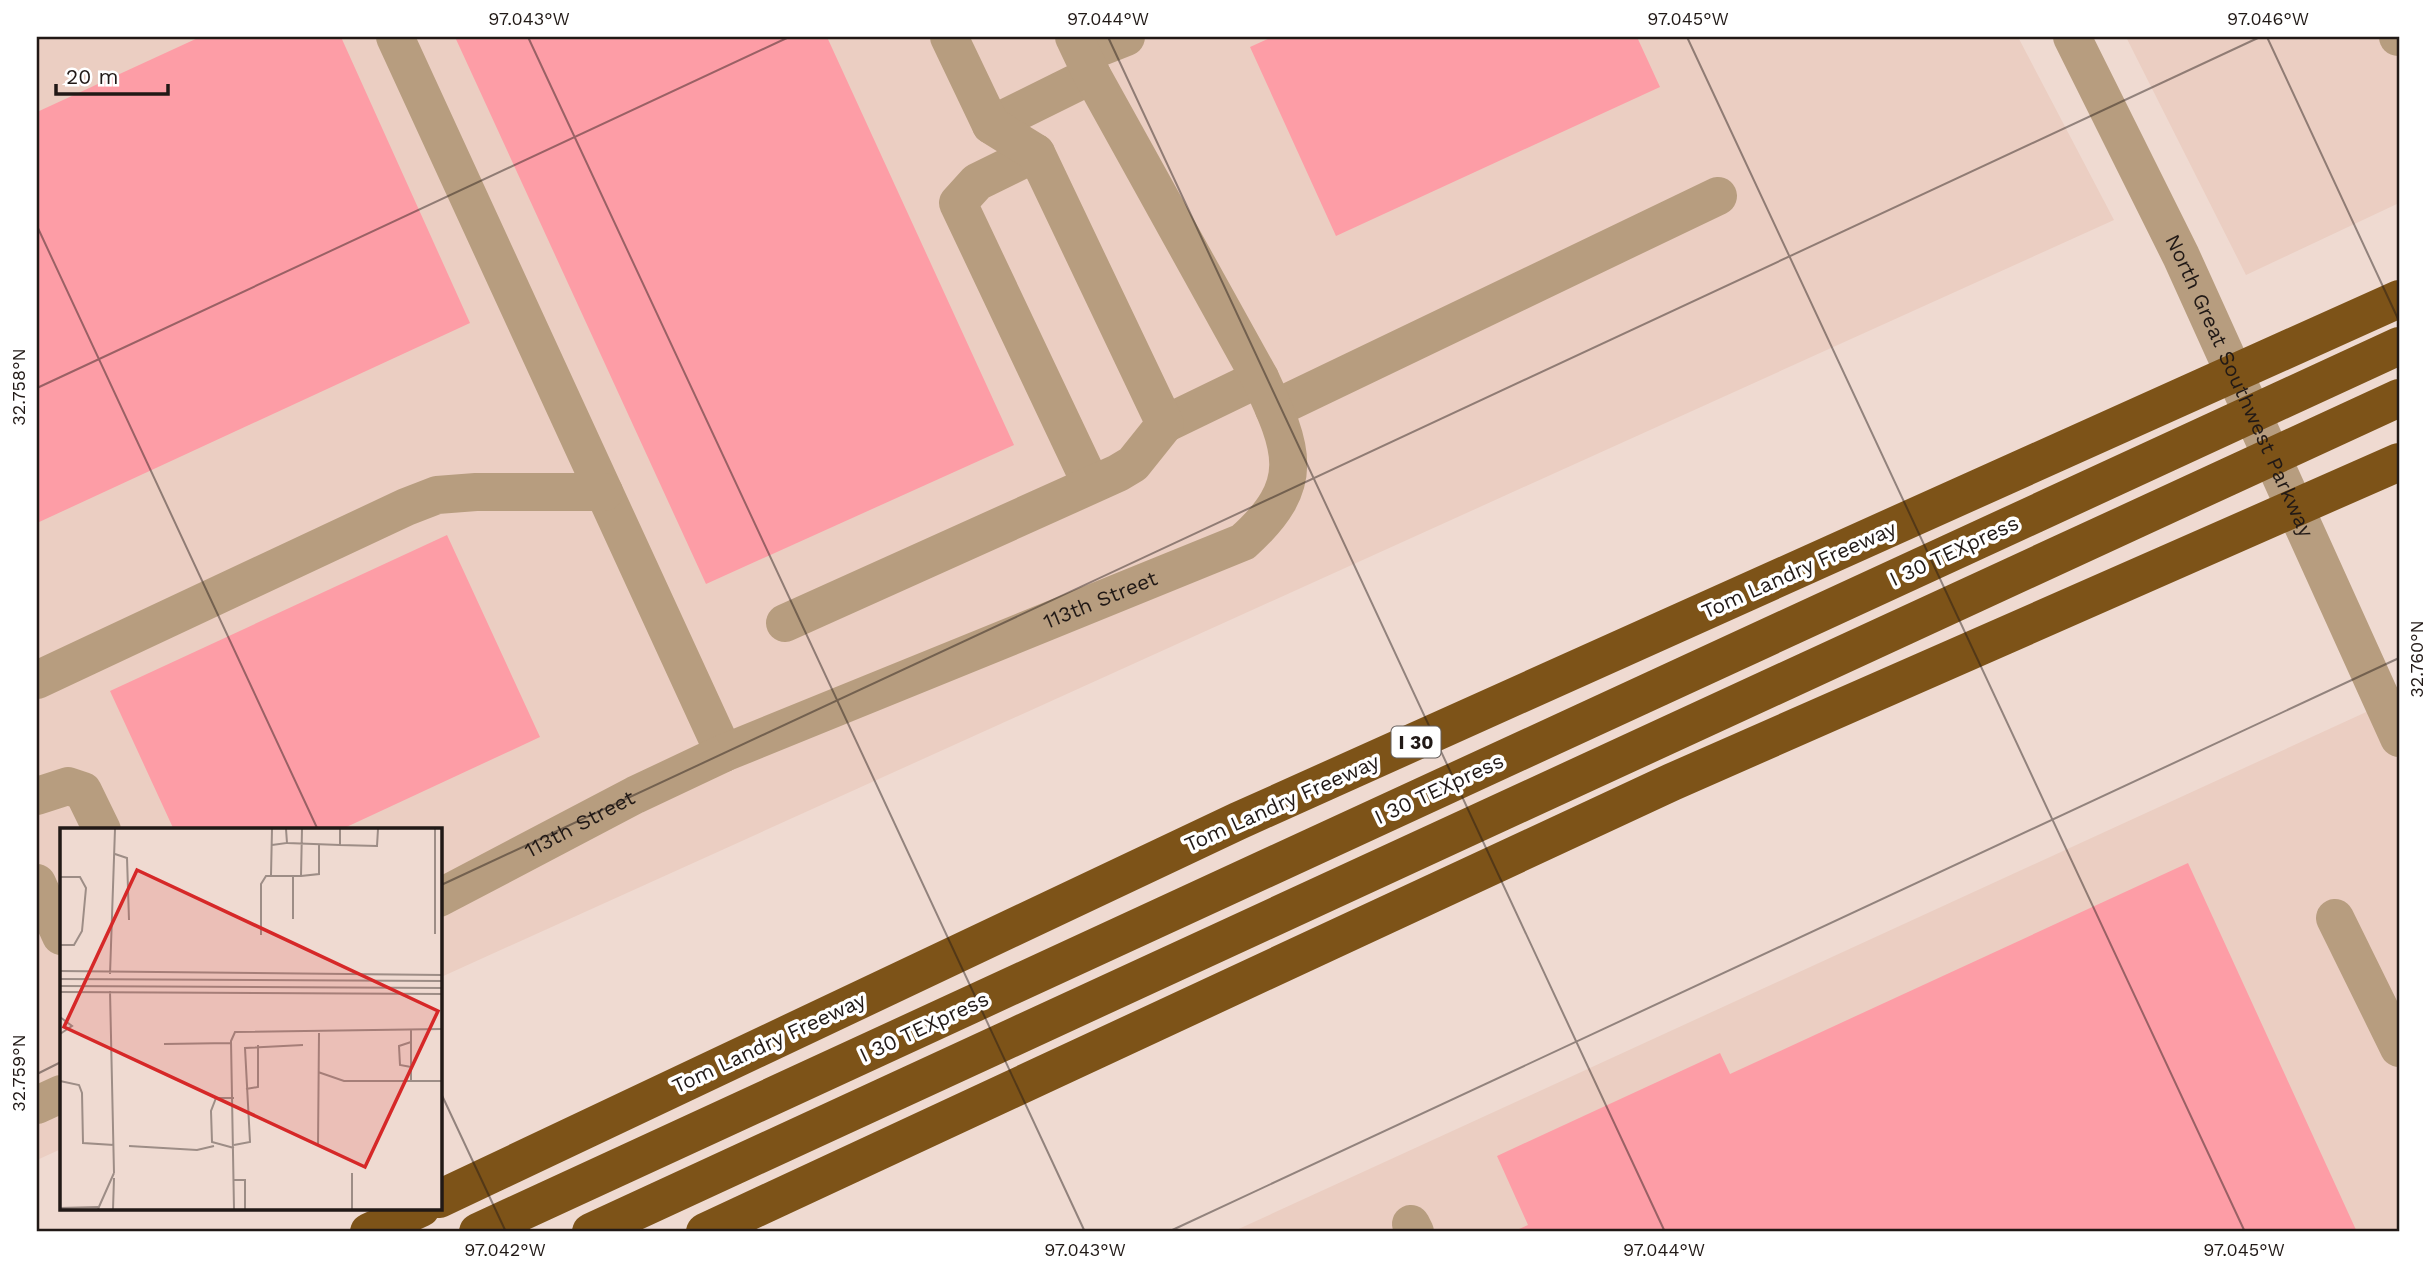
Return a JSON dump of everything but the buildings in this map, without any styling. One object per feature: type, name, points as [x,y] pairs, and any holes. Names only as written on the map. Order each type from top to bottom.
[{"type":"highway","name":"Tom Landry Freeway","points":[[441,1198],[1238,821],[2399,299]]},
{"type":"highway","name":"I 30 TEXpress","points":[[478,1232],[2399,346]]},
{"type":"highway","points":[[591,1232],[2399,397]]},
{"type":"highway","points":[[705,1232],[1672,782],[2399,462]]},
{"type":"highway","points":[[369,1232],[417,1210]]},
{"type":"street","points":[[396,37],[724,753]]},
{"type":"street","points":[[949,37],[991,125],[1036,153],[1164,424]]},
{"type":"street","points":[[991,125],[1083,55],[1126,37]]},
{"type":"street","name":"North Great Southwest Parkway","points":[[2072,37],[2181,256],[2399,738]]},
{"type":"street","name":"113th Street","points":[[441,897],[635,795],[724,753],[1243,542],[1265,522],[1284,494],[1289,458],[1282,425],[1083,55]]},
{"type":"street","points":[[1036,153],[977,182],[958,203],[1091,484]]},
{"type":"street","points":[[785,623],[1133,464],[1164,424],[1267,394],[1718,196]]},
{"type":"street","points":[[37,680],[406,507],[438,495],[476,492],[604,492]]},
{"type":"street","points":[[37,796],[68,786],[83,792],[101,828]]},
{"type":"street","points":[[37,883],[60,934]]},
{"type":"street","points":[[2335,918],[2399,1048]]},
{"type":"street","points":[[37,1105],[60,1094]]},
{"type":"shaded area","points":[[37,37],[2018,37],[2114,220],[441,977],[441,828],[60,828],[60,1149],[37,1160]]},
{"type":"shaded area","points":[[2126,37],[2399,37],[2399,203],[2246,275]]},
{"type":"shaded area","points":[[2399,697],[2399,1232],[1232,1232]]}]
